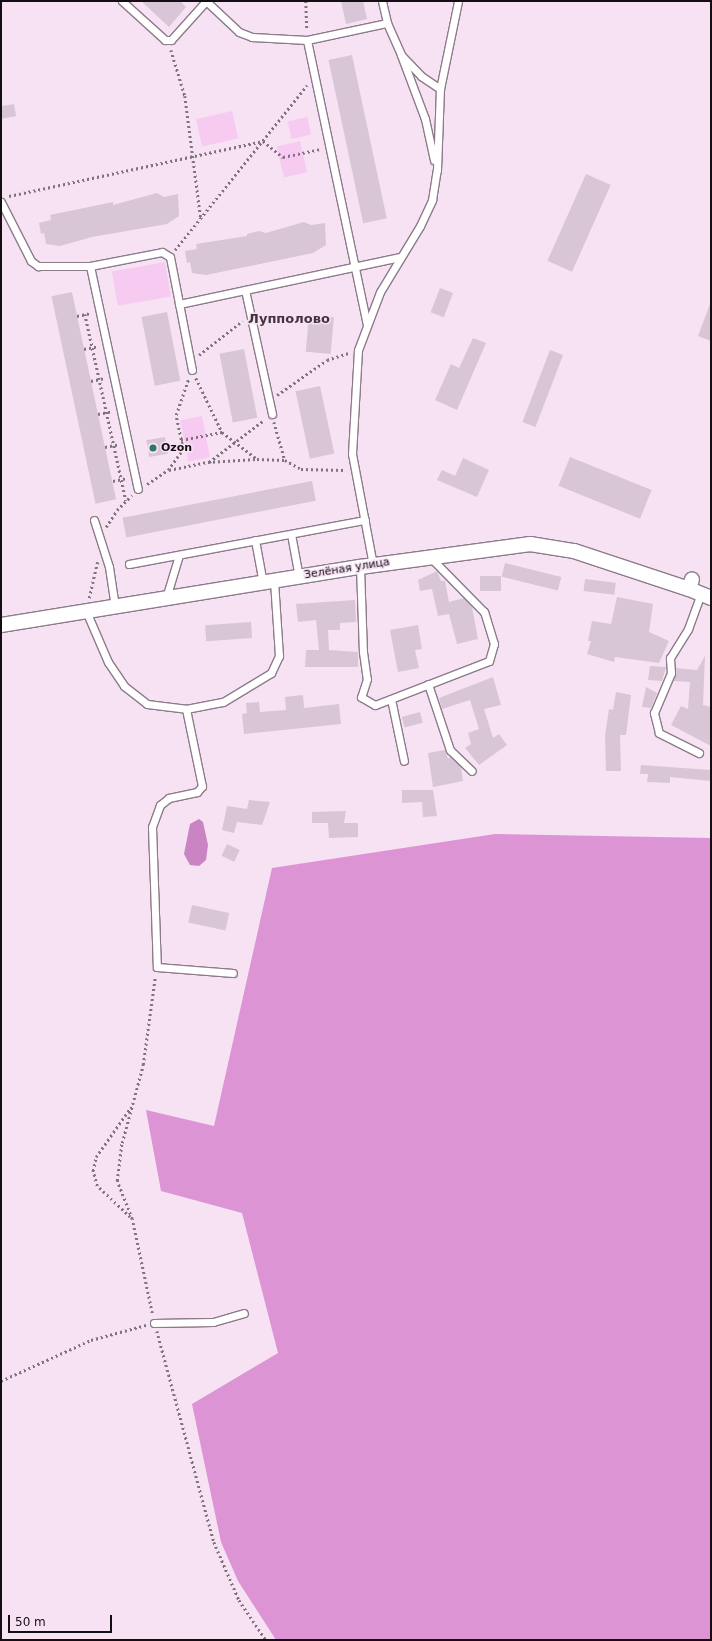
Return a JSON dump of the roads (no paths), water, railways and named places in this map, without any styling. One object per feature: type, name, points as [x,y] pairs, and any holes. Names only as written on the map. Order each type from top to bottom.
[{"type":"street","name":"Зелёная улица","points":[[1,625],[430,556],[530,544],[574,551],[698,590]]},
{"type":"lane","points":[[122,1],[165,40],[171,40],[206,1],[240,32],[252,37],[308,40],[387,23]]},
{"type":"lane","points":[[382,1],[387,23],[401,55],[425,119],[437,170]]},
{"type":"lane","points":[[430,556],[484,612],[494,644],[489,661],[375,705],[361,697],[367,679],[363,652],[366,566],[365,520],[352,454],[358,350],[380,292],[420,226],[432,200],[437,170],[440,89],[458,1]]},
{"type":"lane","points":[[308,40],[367,325]]},
{"type":"lane","points":[[401,55],[421,76],[440,89]]},
{"type":"lane","points":[[1,202],[31,261],[38,266],[58,268],[90,266],[162,252],[170,257],[192,370]]},
{"type":"lane","points":[[179,304],[400,257]]},
{"type":"lane","points":[[90,266],[138,489]]},
{"type":"lane","points":[[245,290],[272,414]]},
{"type":"lane","points":[[94,520],[109,567],[115,607]]},
{"type":"lane","points":[[129,564],[365,520]]},
{"type":"lane","points":[[291,534],[299,577]]},
{"type":"lane","points":[[86,611],[108,662],[124,686],[147,704],[186,710],[223,702],[271,673],[279,656],[268,582],[255,540]]},
{"type":"lane","points":[[166,598],[179,555]]},
{"type":"lane","points":[[698,590],[688,629],[670,658],[671,673],[654,713],[659,733],[699,753]]},
{"type":"lane","points":[[428,684],[450,750],[472,771]]},
{"type":"lane","points":[[391,699],[404,761]]},
{"type":"lane","points":[[186,710],[202,786],[197,792],[169,798],[160,805],[152,827],[157,967],[233,973]]},
{"type":"lane","points":[[154,1323],[213,1322],[244,1312]]},
{"type":"place","name":"Ozon","points":[[153,448]]},
{"type":"district","name":"Лупполово","points":[[289,319]]}]
